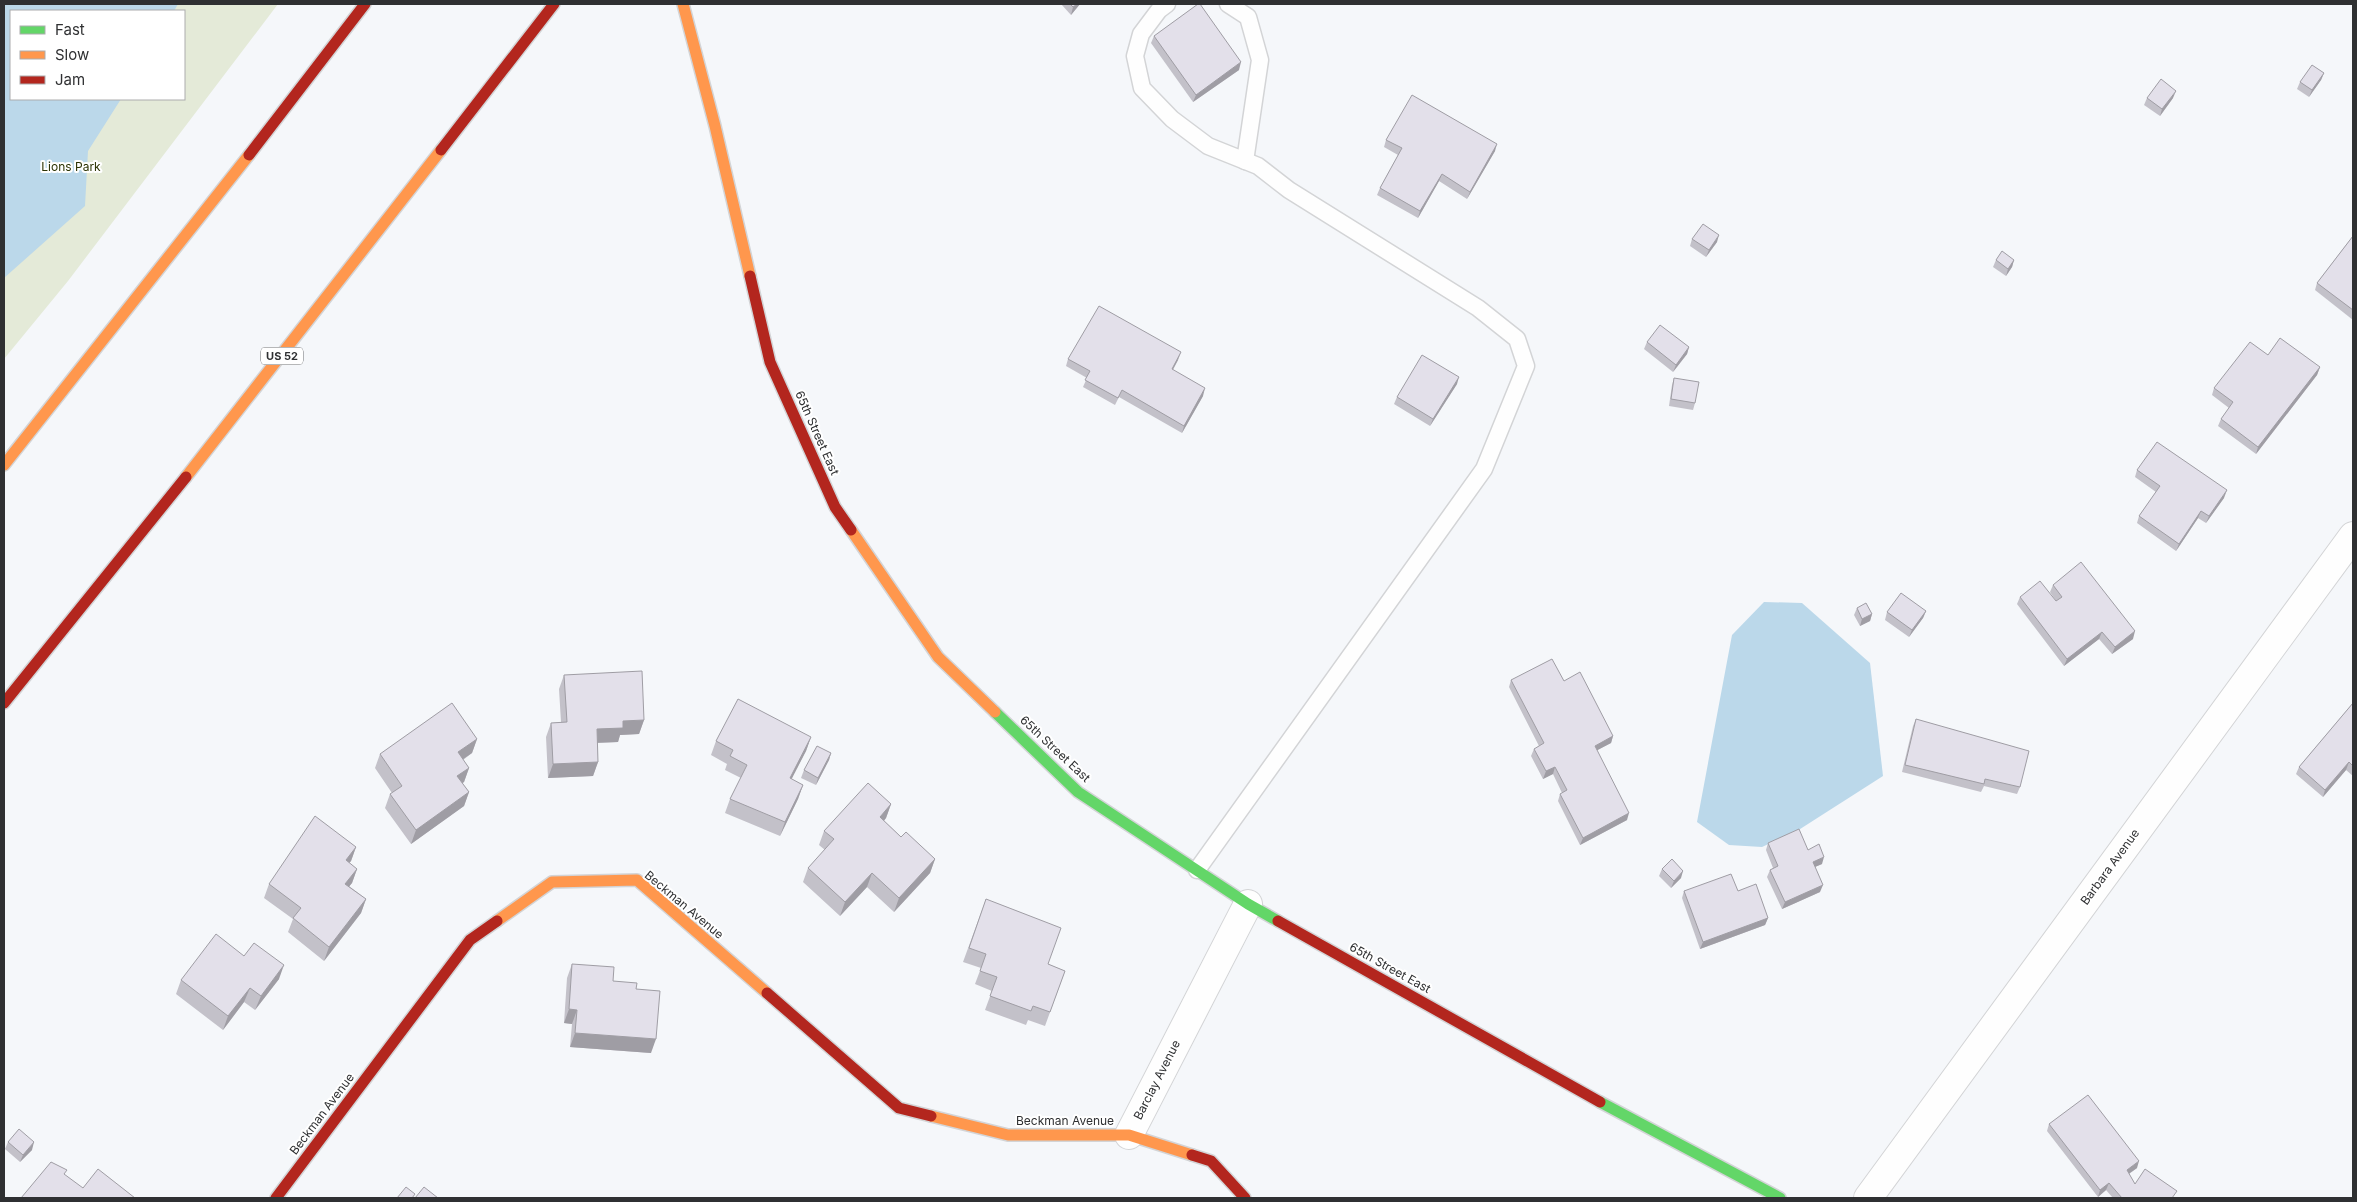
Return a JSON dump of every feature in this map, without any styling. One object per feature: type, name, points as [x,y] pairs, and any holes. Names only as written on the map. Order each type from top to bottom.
[{"type":"main road","points":[[4,465],[208,209],[365,4]]},
{"type":"main road","name":"US 52","points":[[4,703],[252,395],[554,4]]},
{"type":"main road","name":"65th Street East","points":[[683,4],[715,126],[770,362],[835,507],[938,657],[1078,792],[1248,904],[1625,1116],[1780,1198]]},
{"type":"main road","name":"Beckman Avenue","points":[[276,1198],[470,940],[552,882],[637,880],[899,1108],[1008,1136],[1129,1134]]},
{"type":"main road","name":"Barclay Avenue","points":[[1129,1134],[1211,1161],[1245,1198]]},
{"type":"street","name":"Barbara Avenue","points":[[1868,1198],[2353,536]]},
{"type":"street","name":"Barclay Avenue","points":[[1129,1134],[1248,904]]},
{"type":"lane","points":[[1167,4],[1159,10],[1140,34],[1135,56],[1142,88],[1172,119],[1208,146],[1258,166],[1289,190],[1478,308],[1517,339],[1526,366],[1484,469],[1197,870]]},
{"type":"lane","points":[[1228,4],[1248,17],[1260,60],[1245,161]]},
{"type":"green space","name":"Lions Park","points":[[4,4],[278,4],[68,281],[4,359]]},
{"type":"water","points":[[4,4],[178,4],[175,10],[10,10],[10,100],[120,100],[88,151],[85,206],[4,278]]},
{"type":"water","points":[[1764,602],[1802,603],[1870,663],[1883,776],[1797,831],[1762,847],[1729,845],[1697,822],[1732,635]]},
{"type":"building","points":[[1200,4],[1241,62],[1196,95],[1154,36]]},
{"type":"building","points":[[2312,65],[2324,73],[2312,90],[2300,82]]},
{"type":"building","points":[[2161,79],[2176,91],[2162,109],[2147,98]]},
{"type":"building","points":[[1412,95],[1497,144],[1470,192],[1442,174],[1420,211],[1380,188],[1402,148],[1386,140]]},
{"type":"building","points":[[1703,224],[1719,235],[1709,250],[1692,239]]},
{"type":"building","points":[[2353,236],[2353,310],[2317,283]]},
{"type":"building","points":[[2002,251],[2014,260],[2008,269],[1996,260]]},
{"type":"building","points":[[1099,306],[1181,352],[1172,369],[1205,388],[1184,426],[1122,390],[1118,398],[1085,380],[1090,371],[1068,359]]},
{"type":"building","points":[[1660,325],[1689,347],[1676,365],[1647,342]]},
{"type":"building","points":[[2280,338],[2320,367],[2258,447],[2221,419],[2233,402],[2214,388],[2250,342],[2268,355]]},
{"type":"building","points":[[1422,355],[1459,377],[1433,419],[1397,397]]},
{"type":"building","points":[[1674,378],[1699,382],[1695,403],[1671,399]]},
{"type":"building","points":[[2157,442],[2227,490],[2209,516],[2201,511],[2179,544],[2139,516],[2160,486],[2137,470]]},
{"type":"building","points":[[2081,562],[2135,631],[2115,647],[2102,632],[2067,659],[2020,597],[2040,581],[2056,601],[2062,597],[2053,585]]},
{"type":"building","points":[[1901,593],[1926,611],[1912,630],[1887,612]]},
{"type":"building","points":[[1866,603],[1872,614],[1862,619],[1857,608]]},
{"type":"building","points":[[1552,659],[1564,681],[1580,672],[1613,736],[1595,746],[1629,813],[1583,838],[1560,794],[1567,790],[1555,767],[1546,771],[1534,749],[1544,743],[1511,680]]},
{"type":"building","points":[[642,671],[644,720],[623,721],[623,728],[597,729],[598,762],[553,764],[551,723],[567,722],[564,675]]},
{"type":"building","points":[[738,699],[811,737],[790,778],[803,785],[785,822],[730,799],[747,765],[730,756],[733,750],[716,741]]},
{"type":"building","points":[[452,703],[477,739],[458,752],[469,768],[457,776],[469,792],[416,830],[390,794],[402,786],[380,754]]},
{"type":"building","points":[[2353,703],[2353,766],[2349,762],[2325,790],[2299,767]]},
{"type":"building","points":[[1916,719],[2029,751],[2020,787],[1985,779],[1984,784],[1905,765]]},
{"type":"building","points":[[817,746],[831,753],[818,778],[804,770]]},
{"type":"building","points":[[868,783],[891,804],[880,817],[901,837],[906,832],[935,859],[899,898],[872,873],[845,902],[808,868],[834,839],[824,831]]},
{"type":"building","points":[[315,816],[356,847],[346,860],[357,869],[345,884],[366,899],[329,947],[293,918],[301,908],[269,884]]},
{"type":"building","points":[[1799,829],[1808,850],[1819,844],[1824,857],[1813,862],[1823,885],[1785,902],[1770,870],[1778,866],[1768,843]]},
{"type":"building","points":[[1672,859],[1683,871],[1674,881],[1662,869]]},
{"type":"building","points":[[1731,874],[1738,891],[1756,884],[1768,918],[1703,942],[1684,891]]},
{"type":"building","points":[[986,899],[1061,928],[1048,964],[1065,971],[1050,1012],[1033,1006],[1031,1011],[990,996],[997,977],[980,971],[986,954],[969,948]]},
{"type":"building","points":[[216,934],[244,956],[254,943],[284,965],[261,996],[250,988],[228,1016],[181,980]]},
{"type":"building","points":[[572,964],[614,967],[613,981],[637,983],[636,989],[660,991],[656,1039],[575,1033],[577,1010],[569,1009]]},
{"type":"building","points":[[2088,1095],[2139,1161],[2127,1170],[2135,1184],[2145,1169],[2177,1191],[2172,1198],[2122,1198],[2109,1183],[2100,1190],[2049,1124]]},
{"type":"building","points":[[19,1129],[34,1142],[23,1155],[8,1142]]},
{"type":"building","points":[[51,1162],[67,1170],[64,1174],[83,1188],[98,1169],[135,1198],[21,1198]]},
{"type":"building","points":[[406,1187],[415,1194],[412,1198],[397,1198]]},
{"type":"building","points":[[424,1187],[438,1198],[415,1198]]},
{"type":"traffic: fast","points":[[995,712],[1078,792],[1248,904],[1278,921]]},
{"type":"traffic: fast","points":[[1600,1102],[1780,1198]]},
{"type":"traffic: slow","points":[[683,4],[715,126],[750,276]]},
{"type":"traffic: slow","points":[[186,477],[441,150]]},
{"type":"traffic: slow","points":[[4,465],[249,155]]},
{"type":"traffic: slow","points":[[851,530],[938,657],[995,712]]},
{"type":"traffic: slow","points":[[497,921],[552,882],[637,880],[767,993]]},
{"type":"traffic: slow","points":[[931,1116],[1008,1135],[1129,1135],[1192,1155]]},
{"type":"traffic: jam","points":[[249,155],[365,4]]},
{"type":"traffic: jam","points":[[441,150],[554,4]]},
{"type":"traffic: jam","points":[[750,276],[770,362],[835,507],[851,530]]},
{"type":"traffic: jam","points":[[4,703],[186,477]]},
{"type":"traffic: jam","points":[[276,1198],[470,940],[497,921]]},
{"type":"traffic: jam","points":[[1278,921],[1600,1102]]},
{"type":"traffic: jam","points":[[767,993],[899,1108],[931,1116]]},
{"type":"traffic: jam","points":[[1192,1155],[1211,1161],[1245,1198]]}]
